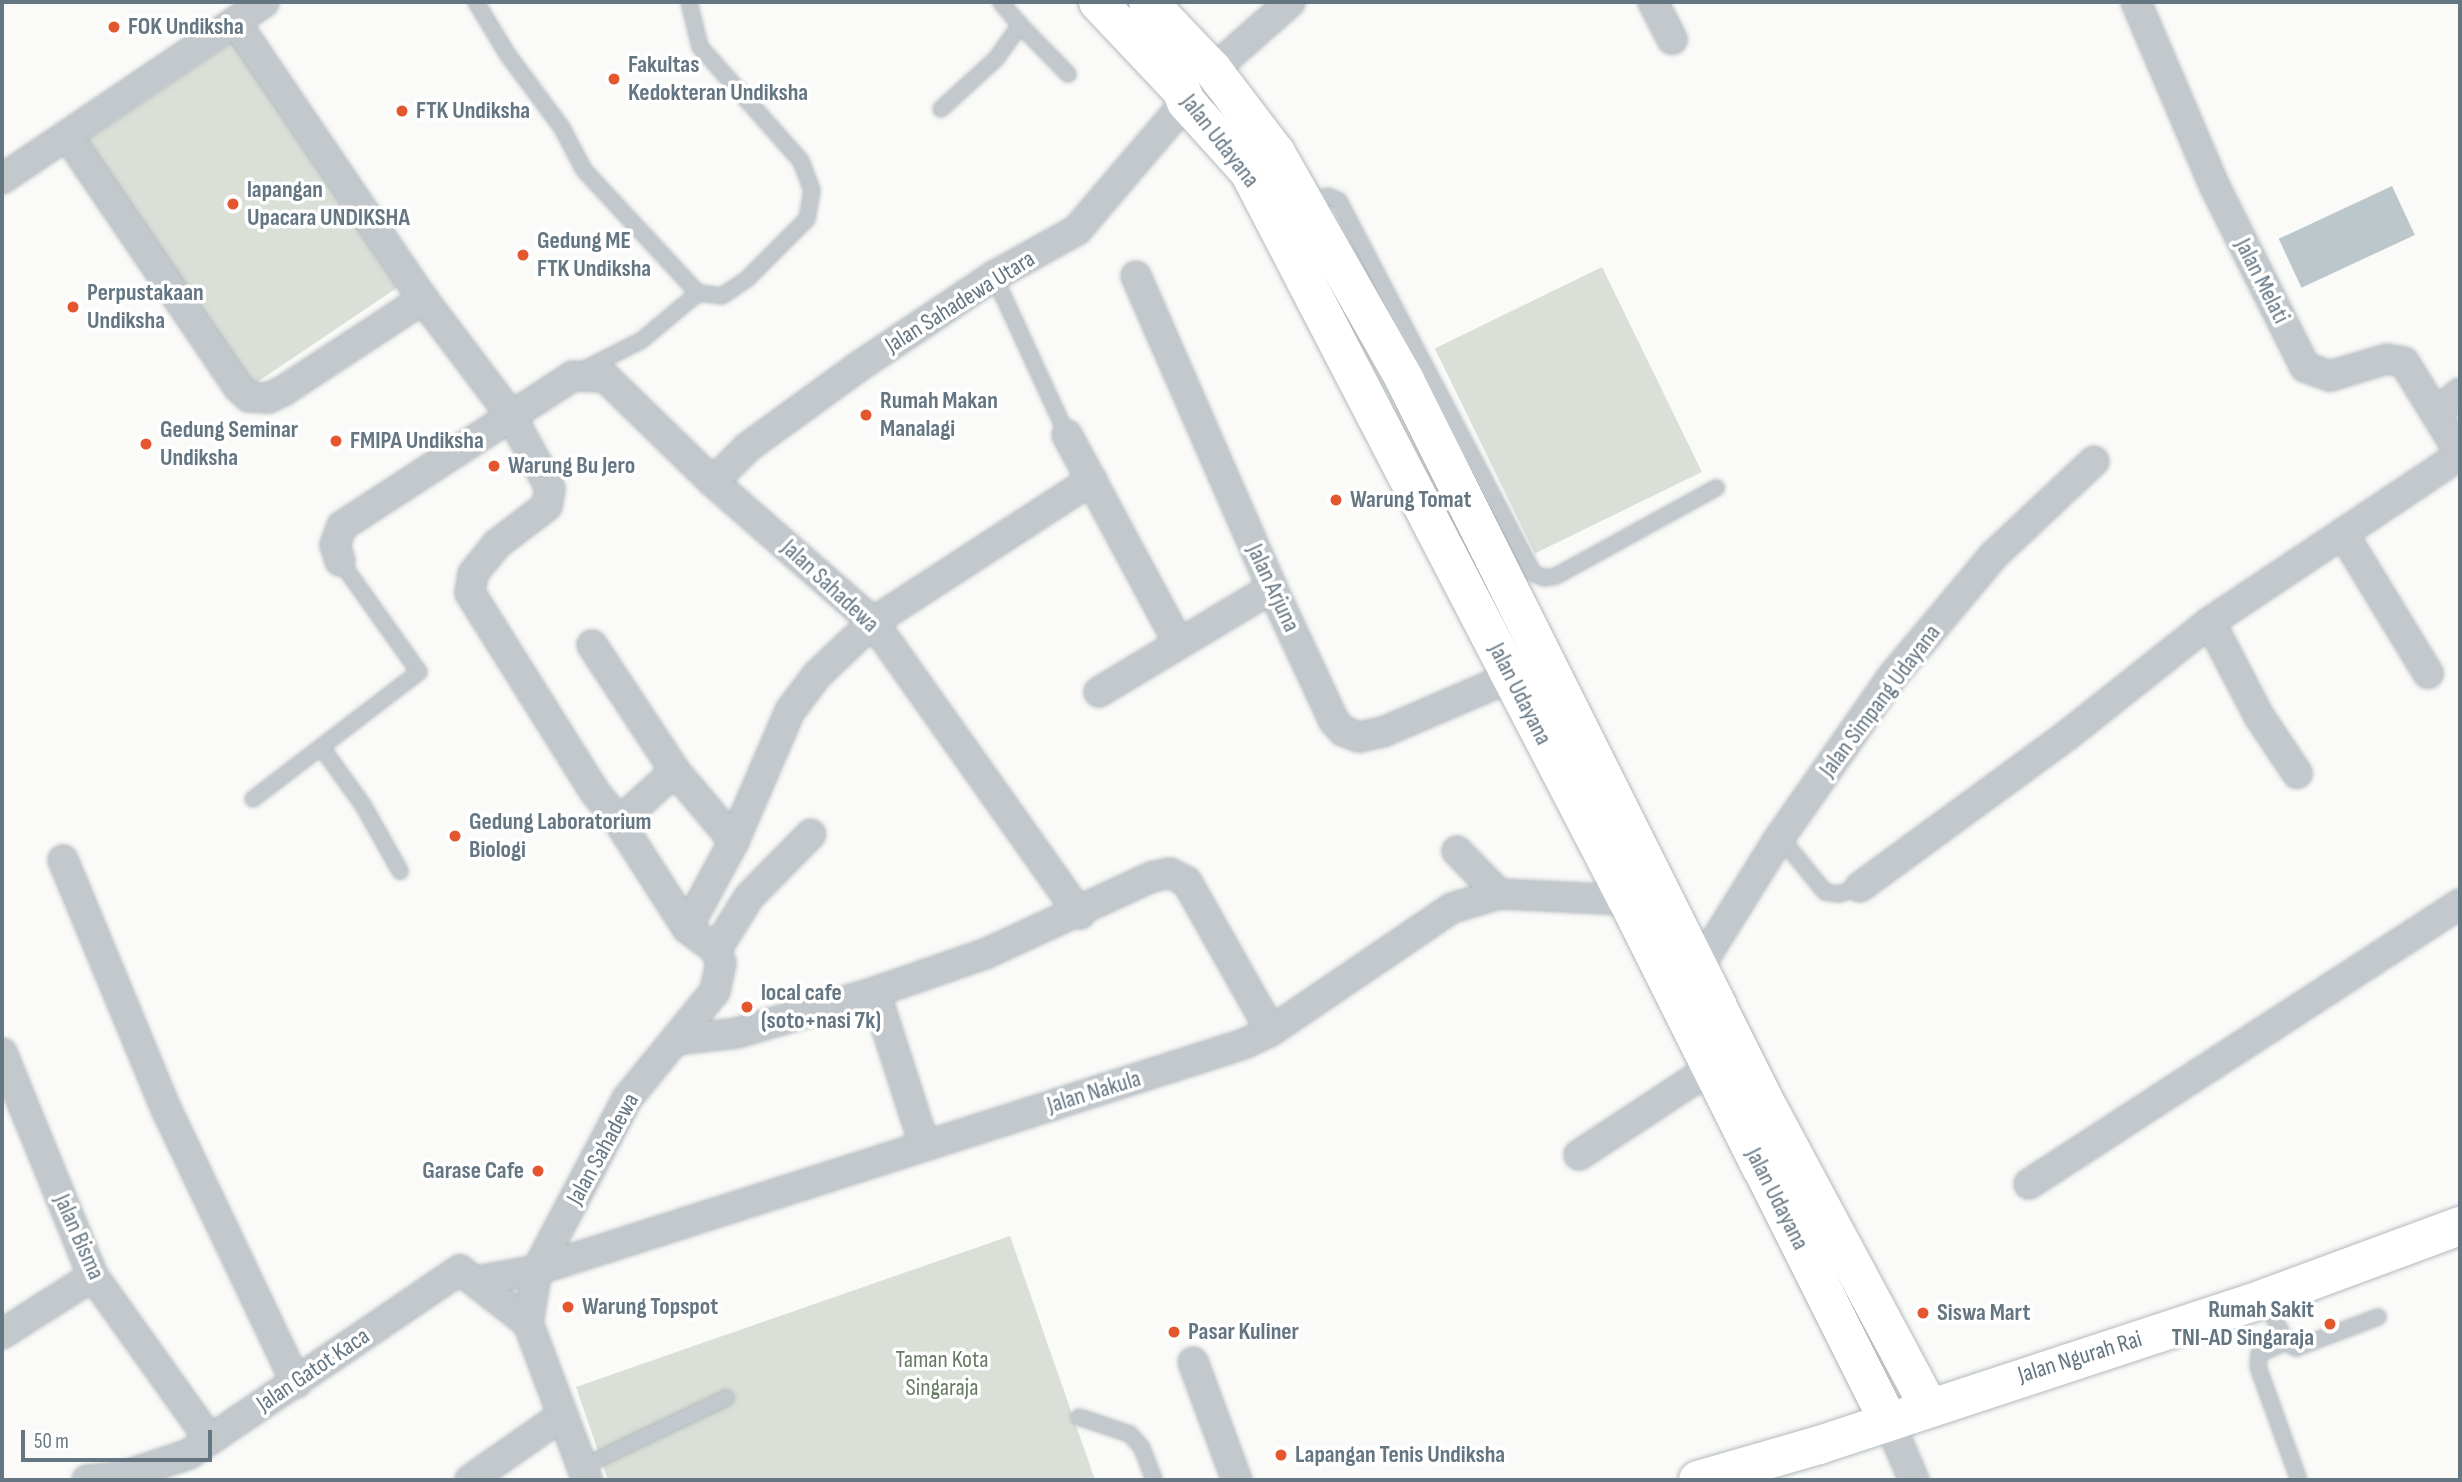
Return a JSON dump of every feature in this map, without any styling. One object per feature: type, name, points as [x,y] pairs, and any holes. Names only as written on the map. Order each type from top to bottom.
[{"type":"main road","name":"Jalan Udayana","points":[[1098,2],[1181,90],[1186,102],[1249,172],[1627,900],[1889,1422]]},
{"type":"main road","name":"Jalan Udayana","points":[[1148,2],[1213,70],[1276,153],[1305,204],[1415,374],[1568,701],[1699,967],[1928,1408]]},
{"type":"main road","points":[[1368,399],[1415,374]]},
{"type":"main road","points":[[1533,719],[1568,701]]},
{"type":"main road","name":"Jalan Ngurah Rai","points":[[1698,1480],[1889,1422],[2264,1298],[2460,1226]]},
{"type":"street","points":[[2,179],[69,138],[264,2]]},
{"type":"street","name":"Jalan Sahadewa Utara","points":[[713,482],[748,447],[792,415],[994,276],[1077,230],[1213,70],[1290,2]]},
{"type":"street","points":[[1653,2],[1672,38]]},
{"type":"street","name":"Jalan Melati","points":[[2136,2],[2215,187],[2305,367],[2330,376],[2387,359],[2404,362],[2460,454]]},
{"type":"street","points":[[236,23],[423,299],[510,414],[550,489],[547,506],[497,544],[473,574],[470,593],[594,792],[619,822],[687,928],[716,950],[748,897],[811,834]]},
{"type":"street","points":[[69,138],[237,387],[249,397],[268,398],[283,391],[423,299]]},
{"type":"street","name":"Jalan Arjuna","points":[[1136,276],[1272,588],[1334,721],[1343,731],[1359,737],[1383,732],[1511,677]]},
{"type":"street","points":[[340,561],[335,545],[342,526],[510,414],[573,376]]},
{"type":"street","name":"Jalan Sahadewa","points":[[573,376],[605,377],[713,482],[873,622],[1080,914]]},
{"type":"street","points":[[2437,413],[2460,393]]},
{"type":"street","points":[[1067,435],[1179,644]]},
{"type":"street","points":[[1860,887],[2065,737],[2210,622],[2344,535],[2460,454]]},
{"type":"street","name":"Jalan Simpang Udayana","points":[[1699,967],[1780,837],[1892,677],[1986,565],[2094,461]]},
{"type":"street","points":[[687,928],[734,841],[790,711],[817,675],[873,622],[1092,480]]},
{"type":"street","points":[[2344,535],[2428,673]]},
{"type":"street","points":[[1099,692],[1272,588]]},
{"type":"street","points":[[2210,622],[2259,716],[2297,773]]},
{"type":"street","points":[[592,645],[675,771],[734,841]]},
{"type":"street","points":[[619,822],[675,771]]},
{"type":"street","points":[[1457,851],[1499,894]]},
{"type":"street","points":[[63,860],[168,1113],[296,1383]]},
{"type":"street","points":[[675,1040],[737,1033],[875,992],[985,954],[1080,914],[1152,877],[1170,873],[1187,883],[1271,1031]]},
{"type":"street","name":"Jalan Nakula","points":[[537,1270],[924,1144],[1244,1044],[1271,1031],[1452,908],[1499,894],[1627,900]]},
{"type":"street","points":[[2029,1184],[2460,904]]},
{"type":"street","name":"Jalan Sahadewa","points":[[528,1323],[537,1270],[627,1099],[715,991],[721,975],[716,950]]},
{"type":"street","points":[[875,992],[924,1144]]},
{"type":"street","points":[[1579,1155],[1712,1070],[1740,1046]]},
{"type":"street","name":"Jalan Bisma","points":[[2,1053],[93,1276],[194,1458]]},
{"type":"street","name":"Jalan Gatot Kaca","points":[[87,1480],[121,1477],[194,1458],[296,1383],[468,1276],[537,1270]]},
{"type":"street","points":[[2,1334],[93,1276]]},
{"type":"street","points":[[468,1276],[528,1323],[560,1417],[584,1474]]},
{"type":"street","points":[[1193,1362],[1237,1480]]},
{"type":"street","points":[[470,1480],[560,1417]]},
{"type":"street","points":[[1889,1422],[1914,1480]]},
{"type":"lane","points":[[476,2],[508,55],[562,128],[584,170],[698,293],[722,296],[747,279],[807,219],[812,190],[801,162],[700,47],[688,2]]},
{"type":"lane","points":[[1001,2],[1068,74]]},
{"type":"lane","points":[[941,108],[996,59],[1020,25]]},
{"type":"lane","points":[[994,276],[1067,435]]},
{"type":"lane","points":[[573,376],[642,340],[698,293]]},
{"type":"lane","points":[[1415,374],[1533,573],[1544,578],[1556,576],[1716,488]]},
{"type":"lane","points":[[253,799],[419,672],[340,561]]},
{"type":"lane","points":[[322,748],[363,805],[400,871]]},
{"type":"lane","points":[[1780,837],[1825,892],[1839,894],[1860,887]]},
{"type":"lane","points":[[2264,1298],[2286,1342]]},
{"type":"lane","points":[[2299,1480],[2258,1367],[2263,1352],[2286,1342],[2307,1347],[2378,1317]]},
{"type":"lane","points":[[584,1474],[726,1398]]},
{"type":"lane","points":[[1079,1417],[1129,1434],[1142,1448],[1154,1480]]},
{"type":"green space","points":[[232,42],[398,287],[252,386],[86,140]]},
{"type":"green space","points":[[1602,267],[1702,472],[1535,553],[1435,349]]},
{"type":"green space","name":"Taman Kota Singaraja","points":[[1010,1236],[1095,1480],[608,1480],[576,1387]]},
{"type":"shaded area","points":[[2392,186],[2415,235],[2302,288],[2279,239]]},
{"type":"place","name":"FOK Undiksha","points":[[114,27]]},
{"type":"place","name":"Fakultas Kedokteran Undiksha","points":[[614,79]]},
{"type":"place","name":"FTK Undiksha","points":[[402,111]]},
{"type":"place","name":"lapangan Upacara UNDIKSHA","points":[[233,204]]},
{"type":"place","name":"Gedung ME FTK Undiksha","points":[[523,255]]},
{"type":"place","name":"Perpustakaan Undiksha","points":[[73,307]]},
{"type":"place","name":"Rumah Makan Manalagi","points":[[866,415]]},
{"type":"place","name":"FMIPA Undiksha","points":[[336,441]]},
{"type":"place","name":"Gedung Seminar Undiksha","points":[[146,444]]},
{"type":"place","name":"Warung Bu Jero","points":[[494,466]]},
{"type":"place","name":"Warung Tomat","points":[[1336,500]]},
{"type":"place","name":"Gedung Laboratorium Biologi","points":[[455,836]]},
{"type":"place","name":"local cafe (soto+nasi 7k)","points":[[747,1007]]},
{"type":"place","name":"Garase Cafe","points":[[538,1171]]},
{"type":"place","name":"Warung Topspot","points":[[568,1307]]},
{"type":"place","name":"Siswa Mart","points":[[1923,1313]]},
{"type":"place","name":"Rumah Sakit TNI-AD Singaraja","points":[[2330,1324]]},
{"type":"place","name":"Pasar Kuliner","points":[[1174,1332]]},
{"type":"place","name":"Lapangan Tenis Undiksha","points":[[1281,1455]]}]
